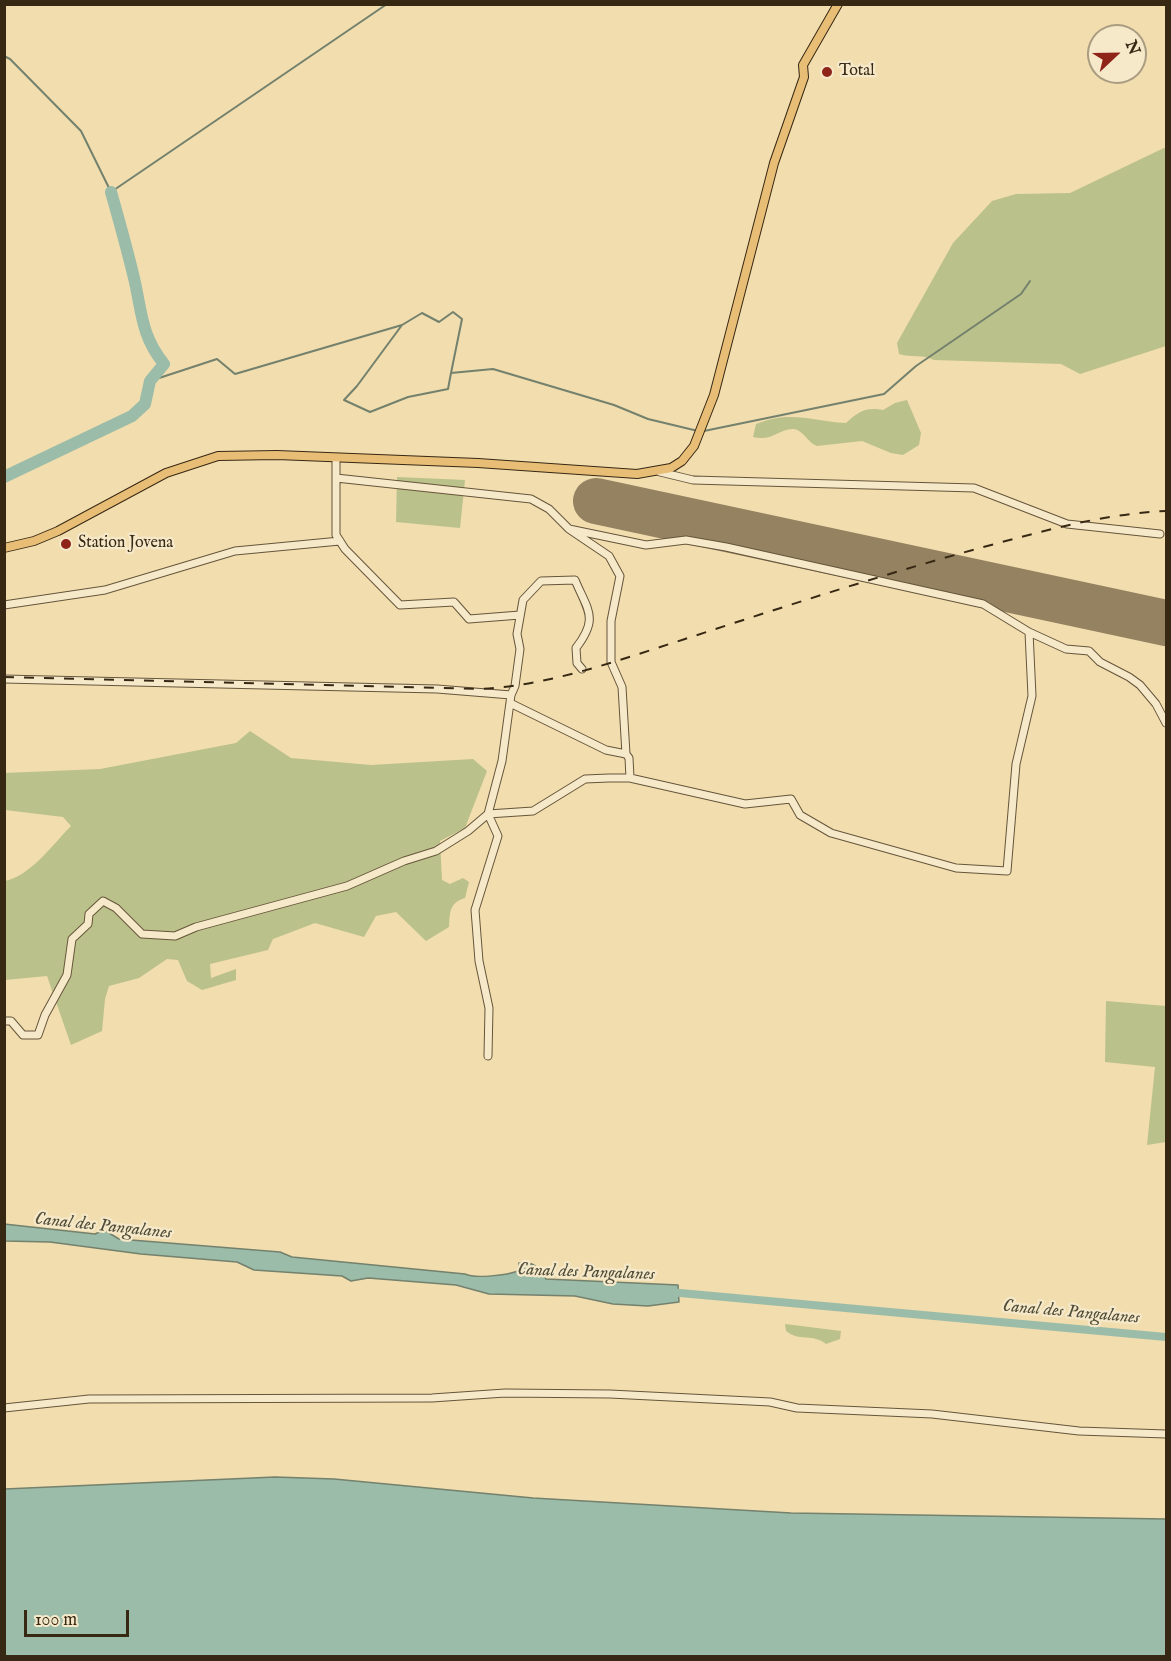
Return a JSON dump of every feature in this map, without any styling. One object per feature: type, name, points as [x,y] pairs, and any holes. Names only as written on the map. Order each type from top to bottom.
[{"type":"main road","points":[[4,548],[34,541],[58,531],[166,473],[218,456],[277,455],[526,466],[576,472],[637,474],[660,472],[682,461],[694,446],[714,395],[774,163],[804,77],[803,65],[838,4]]},
{"type":"street","points":[[336,459],[336,535],[400,605],[454,602],[469,619],[520,615]]},
{"type":"street","points":[[660,472],[693,480],[974,488],[1067,524],[1160,534]]},
{"type":"street","points":[[336,478],[531,499],[549,508],[569,529],[609,556],[620,576],[611,621],[611,662],[622,687],[626,754],[630,778]]},
{"type":"street","points":[[569,529],[646,545],[686,540],[910,586],[983,604],[1029,632],[1066,649],[1089,651],[1100,662],[1140,685],[1156,704],[1167,723]]},
{"type":"street","points":[[4,605],[105,590],[235,551],[340,541]]},
{"type":"street","points":[[4,1021],[11,1021],[23,1035],[38,1035],[45,1015],[67,975],[72,939],[88,924],[89,914],[103,901],[116,908],[142,934],[175,936],[196,927],[347,885],[404,861],[436,851],[468,831],[488,814],[502,760],[510,699],[515,686],[520,649],[517,634],[523,600],[541,581],[575,580],[589,606],[588,633],[576,648],[577,663],[582,669]]},
{"type":"street","points":[[488,814],[533,811],[585,779],[630,778],[745,804],[791,799],[800,815],[831,833],[956,868],[1007,872],[1016,764],[1032,696],[1029,632]]},
{"type":"street","points":[[4,679],[437,689],[510,699],[606,750],[626,754]]},
{"type":"street","points":[[488,814],[498,836],[475,910],[479,961],[489,1008],[488,1056]]},
{"type":"street","points":[[4,1408],[89,1399],[432,1398],[506,1393],[610,1394],[770,1402],[796,1408],[932,1414],[1079,1431],[1167,1434]]},
{"type":"green space","points":[[1166,147],[1166,346],[1080,374],[1061,364],[934,360],[899,354],[897,343],[953,243],[992,201],[1016,194],[1070,193]]},
{"type":"green space","points":[[907,400],[921,433],[919,445],[903,455],[891,453],[862,441],[817,446],[794,429],[766,438],[753,437],[756,424],[769,420],[791,417],[846,423],[863,411],[883,410],[895,403]]},
{"type":"green space","points":[[397,477],[465,480],[460,528],[396,522]]},
{"type":"green space","points":[[250,731],[291,758],[371,765],[473,759],[487,771],[465,828],[440,841],[442,880],[450,884],[463,878],[469,882],[465,898],[453,905],[451,909],[449,927],[426,941],[396,912],[376,916],[364,937],[315,923],[273,939],[268,950],[210,964],[211,978],[236,969],[236,980],[202,990],[187,981],[178,960],[167,959],[139,978],[109,986],[105,999],[102,1031],[71,1045],[47,976],[5,980],[4,881],[32,867],[71,826],[63,817],[5,810],[4,773],[100,769],[236,743]]},
{"type":"green space","points":[[1106,1001],[1166,1006],[1166,1142],[1147,1145],[1155,1067],[1105,1062]]},
{"type":"green space","points":[[785,1324],[841,1331],[840,1339],[826,1344],[816,1339],[796,1336],[786,1331]]},
{"type":"shaded area","points":[[4,1224],[95,1234],[104,1230],[119,1239],[280,1252],[292,1257],[476,1276],[492,1276],[518,1271],[519,1263],[528,1263],[538,1268],[546,1279],[678,1285],[679,1302],[648,1306],[613,1304],[575,1296],[489,1294],[456,1285],[368,1278],[351,1281],[342,1276],[254,1270],[237,1262],[141,1254],[50,1242],[5,1241]]},
{"type":"shaded area","points":[[275,1477],[334,1479],[533,1498],[791,1513],[1166,1519],[1166,1656],[5,1656],[5,1489]]},
{"type":"waterway","points":[[4,56],[10,59],[81,131],[111,192],[387,4]]},
{"type":"waterway","points":[[4,477],[132,416],[145,404],[150,381],[164,364],[156,354],[147,333],[111,192]]},
{"type":"waterway","points":[[704,431],[884,394],[916,366],[1021,294],[1030,281]]},
{"type":"waterway","points":[[150,381],[217,359],[235,374],[402,325],[422,313],[439,322],[453,312],[462,319],[451,373],[493,369],[614,405],[648,419],[698,431]]},
{"type":"waterway","points":[[402,325],[344,400],[370,412],[408,397],[448,389],[451,373]]},
{"type":"waterway","name":"Canal des Pangalanes","points":[[669,1292],[1166,1337]]},
{"type":"runway","points":[[596,501],[1166,623]]},
{"type":"railway","points":[[4,677],[479,689],[505,687],[583,671],[869,580],[1027,535],[1119,516],[1166,511]]},
{"type":"place","name":"Total","points":[[827,72]]},
{"type":"place","name":"Station Jovena","points":[[66,544]]}]
